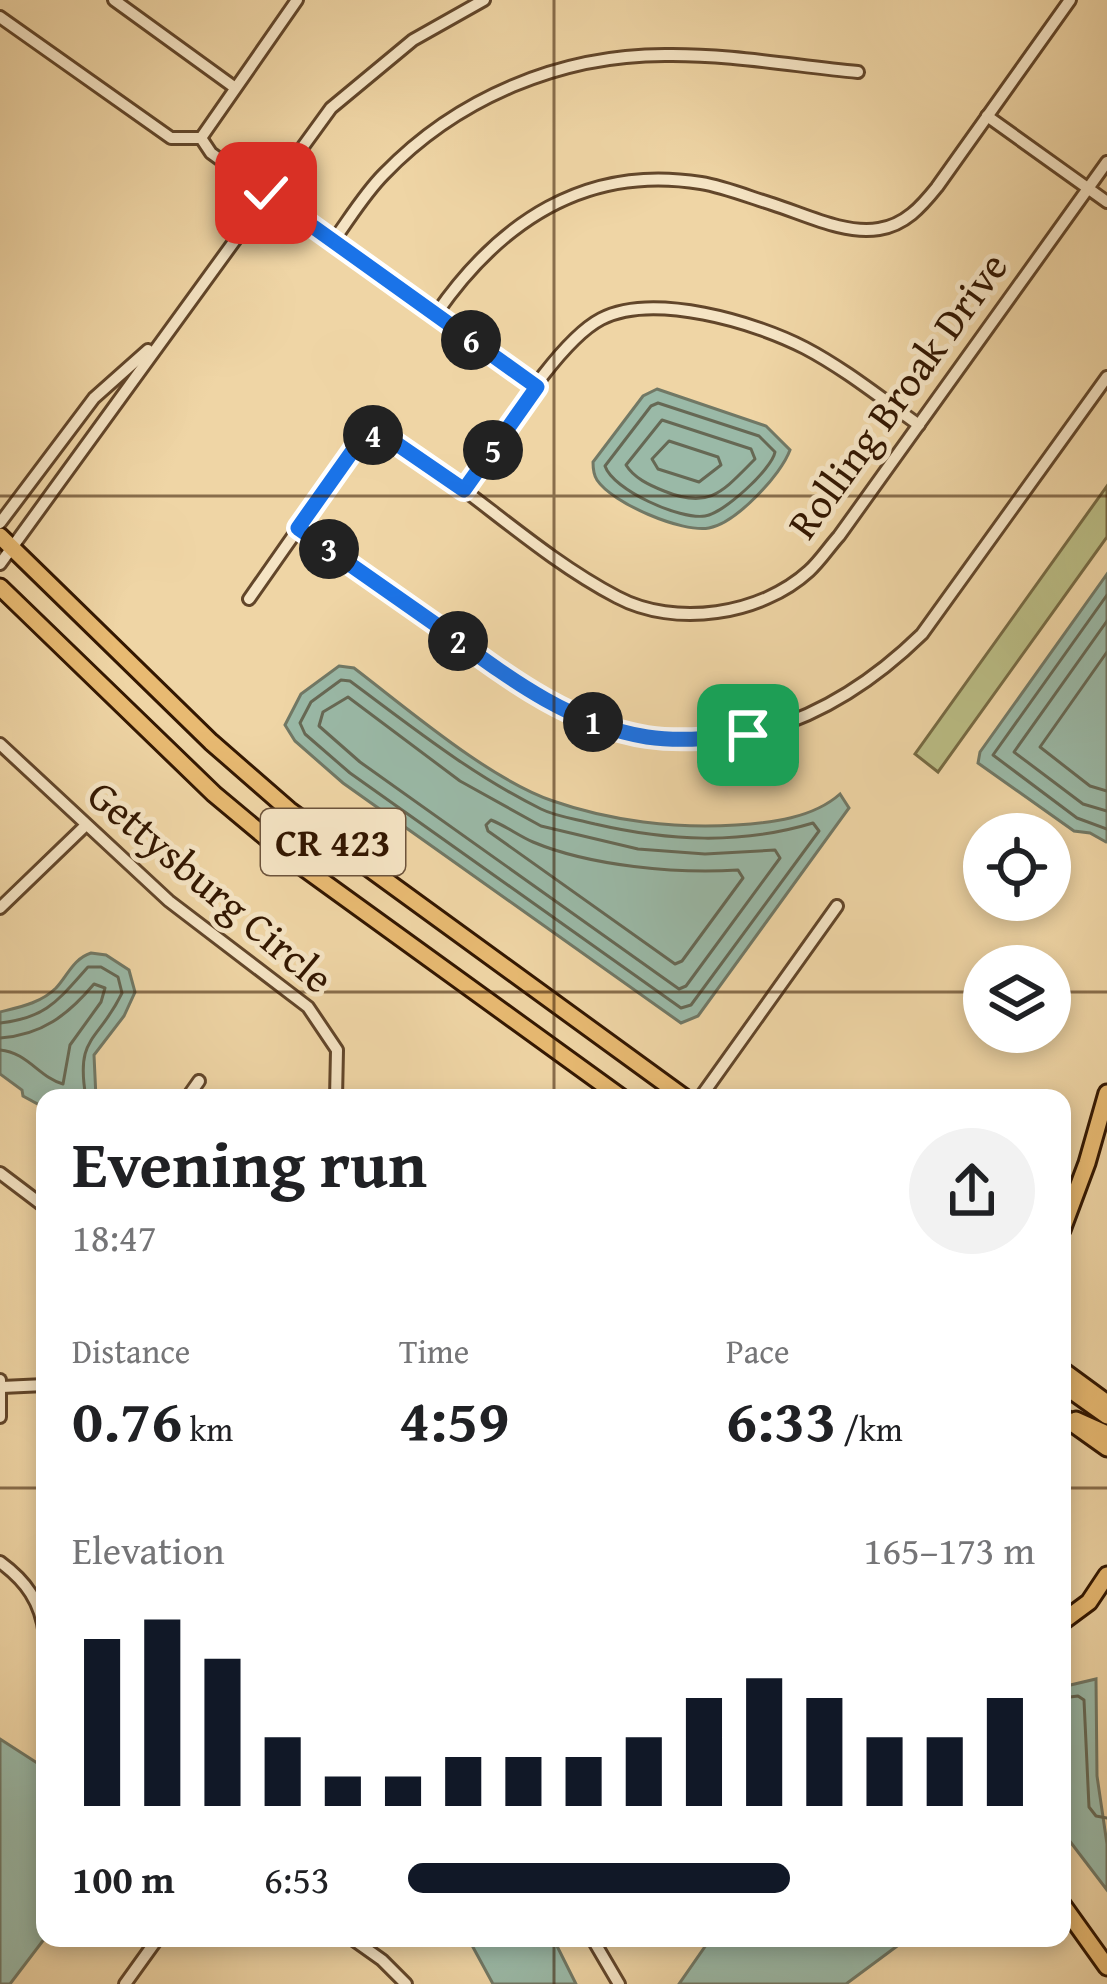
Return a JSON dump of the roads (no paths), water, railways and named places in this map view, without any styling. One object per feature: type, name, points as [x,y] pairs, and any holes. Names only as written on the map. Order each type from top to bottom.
[{"type":"highway","name":"CR 423","points":[[0,536],[211,742],[289,810],[673,1089]]},
{"type":"highway","name":"CR 423","points":[[0,587],[214,794],[293,860],[610,1089]]},
{"type":"highway","points":[[1071,1202],[1107,1093]]},
{"type":"highway","points":[[1071,1376],[1107,1402]]},
{"type":"highway","points":[[1071,1391],[1107,1417]]},
{"type":"highway","points":[[1071,1419],[1107,1434]]},
{"type":"highway","points":[[1071,1422],[1107,1448]]},
{"type":"highway","points":[[1071,1615],[1089,1602],[1107,1575]]},
{"type":"highway","points":[[1071,1917],[1107,1967]]},
{"type":"street","points":[[114,0],[234,87]]},
{"type":"street","points":[[201,138],[297,0]]},
{"type":"street","points":[[0,564],[331,108],[413,40],[484,0]]},
{"type":"street","points":[[436,314],[464,275],[510,231],[548,207],[613,184],[645,180],[704,184],[835,225],[875,231],[901,223],[921,207],[1070,0]]},
{"type":"street","points":[[0,16],[171,138],[201,138]]},
{"type":"street","points":[[334,240],[382,176],[423,139],[500,91],[542,75],[585,62],[667,55],[858,72]]},
{"type":"street","points":[[987,116],[1107,202]]},
{"type":"street","points":[[201,138],[211,153],[537,387]]},
{"type":"street","name":"Rolling Broak Drive","points":[[298,528],[361,439],[381,433],[620,598],[665,610],[714,613],[782,591],[810,571],[1107,161]]},
{"type":"street","points":[[464,490],[568,346],[600,320],[650,307],[688,309],[810,350],[919,425]]},
{"type":"street","points":[[0,523],[94,398],[160,340]]},
{"type":"street","points":[[249,599],[298,528],[506,675],[591,722],[645,736],[695,740],[794,724],[886,669],[922,634],[1107,377]]},
{"type":"street","name":"Gettysburg Circle","points":[[0,743],[85,826],[216,940],[308,1007],[337,1050],[336,1089]]},
{"type":"street","points":[[0,908],[85,826]]},
{"type":"street","points":[[706,1089],[837,905]]},
{"type":"street","points":[[193,1089],[199,1081]]},
{"type":"street","points":[[0,1173],[36,1201]]},
{"type":"street","points":[[0,1417],[1,1384],[36,1385]]},
{"type":"street","points":[[0,1562],[36,1595]]},
{"type":"street","points":[[125,1984],[152,1947]]},
{"type":"street","points":[[364,1947],[406,1984]]},
{"type":"street","points":[[597,1947],[619,1984]]},
{"type":"water","points":[[657,389],[766,426],[790,450],[756,496],[720,524],[697,528],[666,521],[617,498],[596,478],[593,462],[643,396]]},
{"type":"water","points":[[1107,574],[1107,841],[1074,831],[1071,813],[1049,813],[978,763],[980,752]]},
{"type":"water","points":[[339,666],[354,668],[503,777],[575,808],[643,822],[713,826],[791,818],[840,794],[849,808],[698,1016],[681,1023],[343,783],[295,741],[285,725],[301,694]]},
{"type":"water","points":[[106,955],[129,970],[135,992],[124,1016],[94,1055],[96,1089],[36,1089],[36,1103],[0,1074],[0,1012],[44,997],[85,956]]},
{"type":"water","points":[[1096,1679],[1097,1776],[1107,1844],[1107,1890],[1071,1843],[1071,1685]]},
{"type":"water","points":[[0,1739],[36,1762],[38,1947],[10,1984],[0,1984]]},
{"type":"water","points":[[473,1947],[558,1947],[576,1984],[493,1984]]},
{"type":"water","points":[[705,1947],[896,1947],[846,1984],[679,1984]]}]
